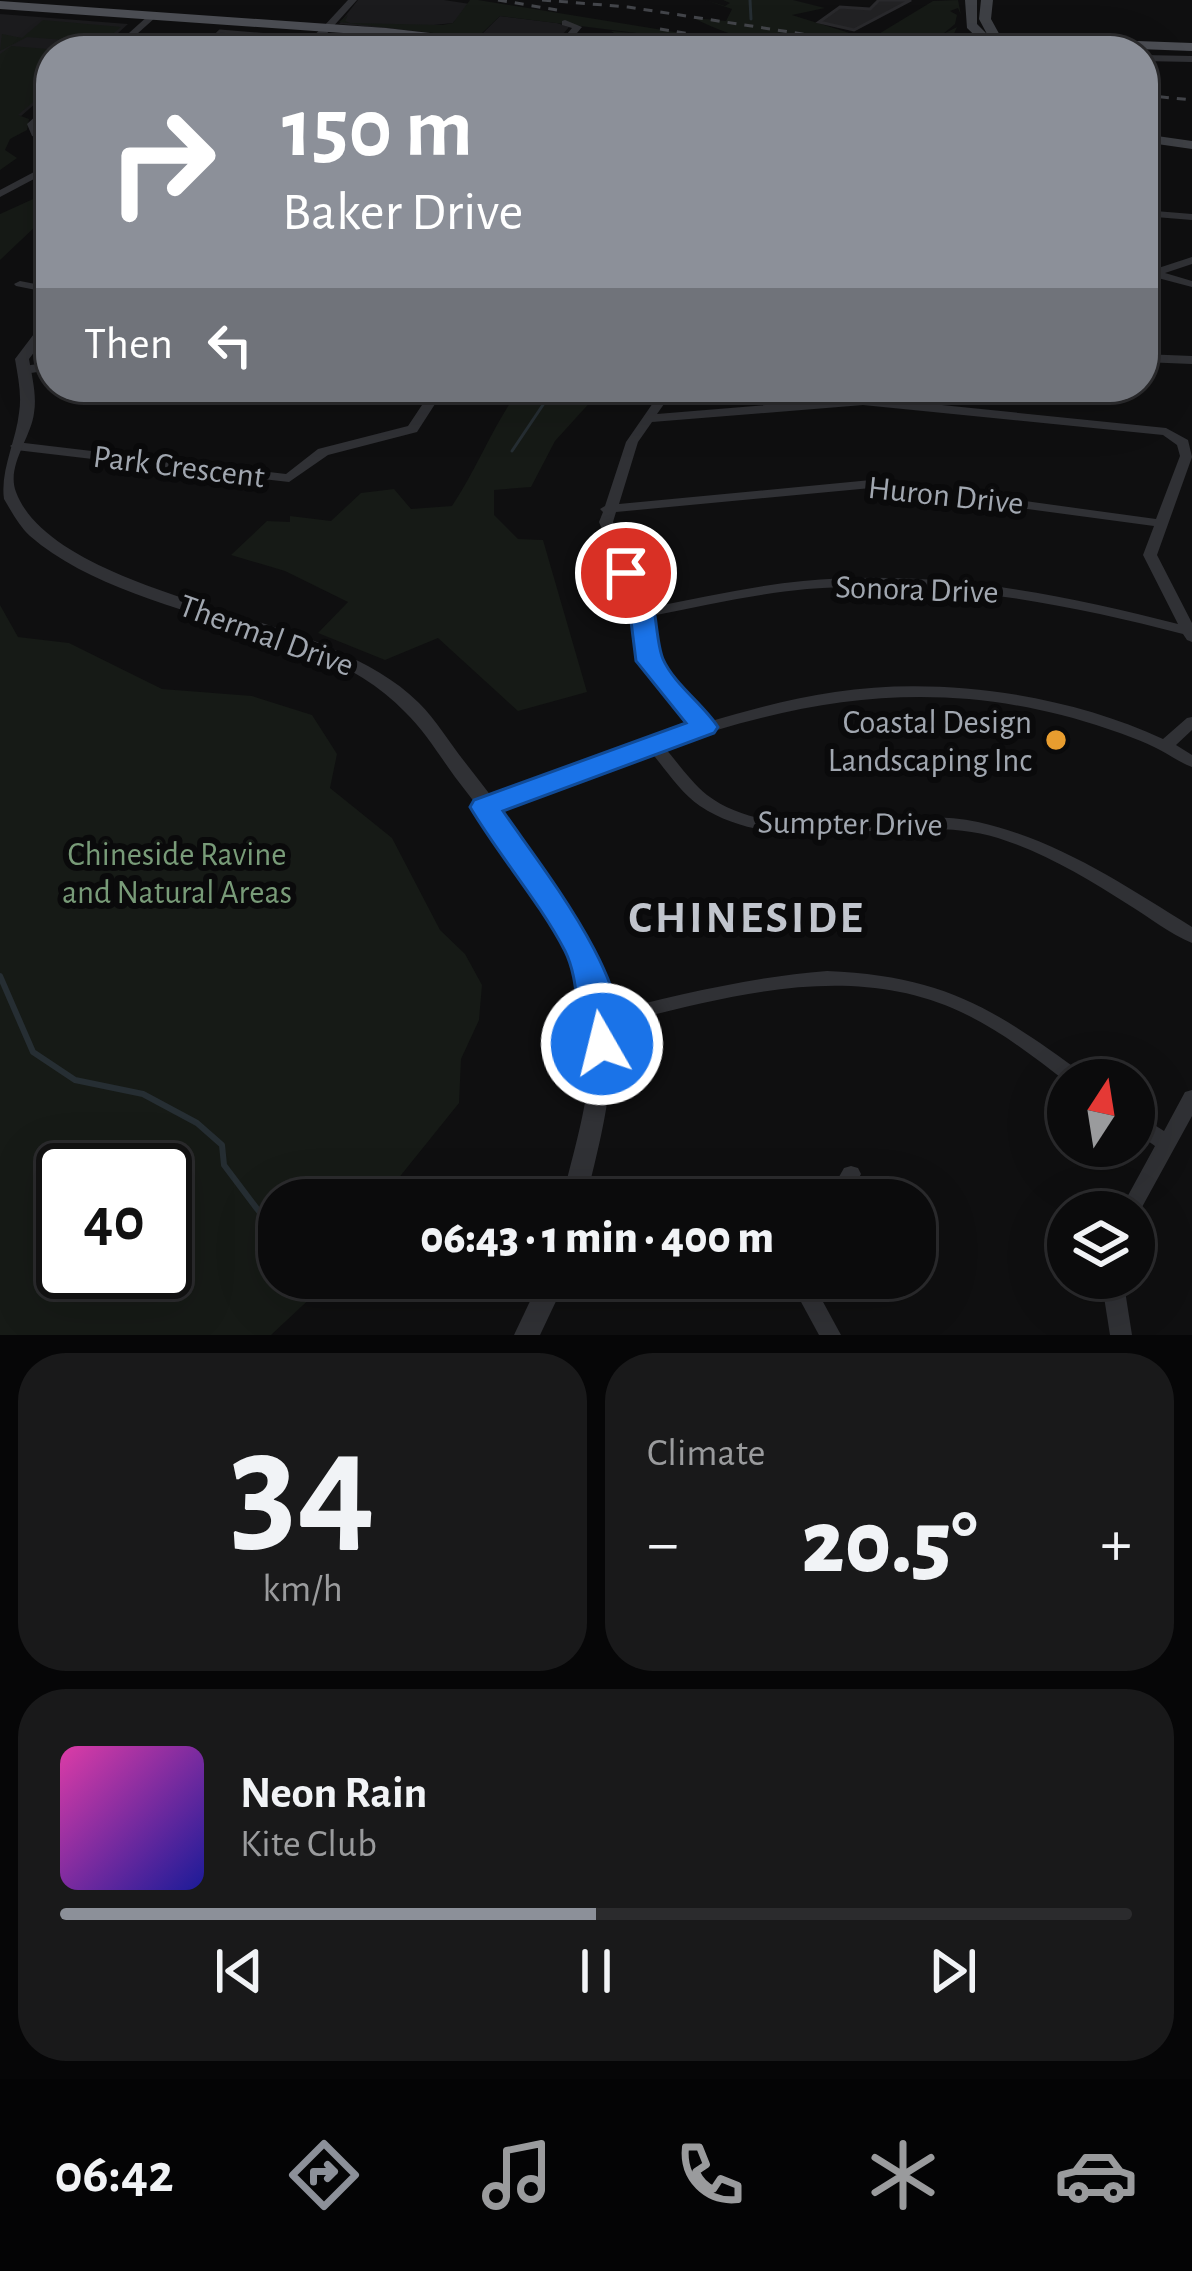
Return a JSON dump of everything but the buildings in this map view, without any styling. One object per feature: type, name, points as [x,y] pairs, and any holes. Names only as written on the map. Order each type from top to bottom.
[{"type":"main road","points":[[965,36],[971,25],[970,0]]},
{"type":"main road","points":[[987,0],[984,15],[996,36]]},
{"type":"main road","points":[[0,5],[396,36]]},
{"type":"main road","points":[[971,25],[987,36]]},
{"type":"main road","points":[[322,29],[382,36]]},
{"type":"main road","points":[[1158,49],[1192,52]]},
{"type":"main road","points":[[1158,51],[1192,52]]},
{"type":"main road","points":[[1158,140],[1192,145]]},
{"type":"street","points":[[317,36],[352,0]]},
{"type":"street","points":[[130,36],[152,17]]},
{"type":"street","points":[[565,23],[578,27],[569,36]]},
{"type":"street","points":[[1158,56],[1192,52]]},
{"type":"street","points":[[0,194],[36,174]]},
{"type":"street","points":[[1158,214],[1192,217]]},
{"type":"street","points":[[1158,272],[1192,260]]},
{"type":"street","points":[[1158,277],[1192,284]]},
{"type":"street","points":[[20,284],[36,287]]},
{"type":"street","points":[[36,338],[25,351],[24,370],[36,368]]},
{"type":"street","points":[[1158,359],[1192,360]]},
{"type":"street","name":"Thermal Drive","points":[[24,370],[28,407],[7,490],[43,535],[113,578],[338,656],[378,676],[407,700],[484,807],[581,950],[601,1021],[600,1080],[579,1179]]},
{"type":"street","name":"Park Crescent","points":[[16,446],[289,478],[323,452],[404,439],[431,402]]},
{"type":"street","points":[[659,402],[632,442],[608,509],[608,532],[643,613],[650,661],[704,727]]},
{"type":"street","points":[[648,418],[850,402]]},
{"type":"street","points":[[873,402],[1156,429],[1178,438],[1186,451],[1158,523],[1151,560],[1190,634]]},
{"type":"street","name":"Huron Drive","points":[[608,509],[871,484],[1158,523]]},
{"type":"street","name":"Sonora Drive","points":[[643,613],[801,585],[905,582],[1030,594],[1190,634]]},
{"type":"street","points":[[484,807],[704,727],[822,694],[940,690],[1041,704],[1166,745],[1192,762]]},
{"type":"street","points":[[1166,745],[1192,722]]},
{"type":"street","name":"Sumpter Drive","points":[[654,746],[698,796],[737,818],[790,826],[920,819],[998,832],[1069,861],[1192,936]]},
{"type":"street","points":[[601,1021],[770,982],[864,977],[962,1004],[1047,1060]]},
{"type":"street","points":[[1140,1191],[1192,1098]]},
{"type":"street","points":[[1155,1135],[1166,1143]]},
{"type":"street","points":[[848,1179],[851,1174]]},
{"type":"street","points":[[527,1335],[544,1299]]},
{"type":"street","points":[[810,1299],[830,1335]]},
{"type":"street","points":[[1115,1299],[1121,1335]]},
{"type":"shaded area","points":[[358,0],[470,4],[453,23],[425,26],[427,32],[339,24]]},
{"type":"shaded area","points":[[0,14],[128,24],[115,36],[36,36],[36,103],[21,116],[0,114]]},
{"type":"shaded area","points":[[500,16],[569,27],[561,36],[480,36]]},
{"type":"green space","points":[[470,0],[478,0],[700,36],[616,36],[611,31],[644,34],[500,16],[480,35],[488,36],[339,22],[348,15],[345,21],[350,23],[453,23]]},
{"type":"green space","points":[[705,0],[725,6],[730,3],[723,0],[793,0],[825,8],[792,15],[856,35],[866,33],[864,36],[736,36],[694,18],[726,21],[732,9]]},
{"type":"green space","points":[[958,0],[961,15],[958,8],[950,11],[957,15],[955,24],[943,34],[957,27],[953,36],[877,35],[933,1]]},
{"type":"green space","points":[[43,20],[121,27],[110,36],[27,37],[0,51],[2,34],[22,38]]},
{"type":"green space","points":[[11,46],[36,48],[36,100],[18,115],[29,119],[27,130],[10,139],[5,150],[17,158],[0,170],[0,54]]},
{"type":"green space","points":[[36,198],[36,226],[0,260],[0,214]]},
{"type":"green space","points":[[511,402],[590,402],[555,441],[531,487],[494,490],[494,515],[518,539],[543,540],[587,692],[518,711],[438,638],[385,660],[318,633],[348,602],[285,571],[231,555],[267,521],[290,522],[290,516],[331,521],[361,493],[394,489],[411,509],[452,506]]},
{"type":"green space","name":"Chineside Ravine and Natural Areas","points":[[0,605],[18,637],[69,643],[162,689],[252,696],[312,715],[337,754],[330,788],[392,838],[440,930],[465,954],[482,985],[479,1020],[461,1059],[459,1103],[398,1179],[258,1179],[258,1299],[310,1299],[271,1335],[0,1335]]},
{"type":"waterway","points":[[750,0],[751,19]]},
{"type":"waterway","points":[[512,451],[545,402]]},
{"type":"waterway","points":[[0,976],[33,1052],[75,1080],[143,1094],[197,1123],[222,1145],[224,1165],[258,1210]]},
{"type":"railway","points":[[498,0],[557,10]]},
{"type":"railway","points":[[542,0],[628,7],[816,36]]},
{"type":"railway","points":[[660,29],[703,36]]},
{"type":"railway","points":[[1158,97],[1192,100]]},
{"type":"place","name":"Coastal Design Landscaping Inc","points":[[1056,740]]},
{"type":"district","name":"CHINESIDE","points":[[747,916]]},
{"type":"route","points":[[602,1044],[597,1000],[581,950],[484,807],[704,727],[650,661],[643,613],[626,573]]}]
